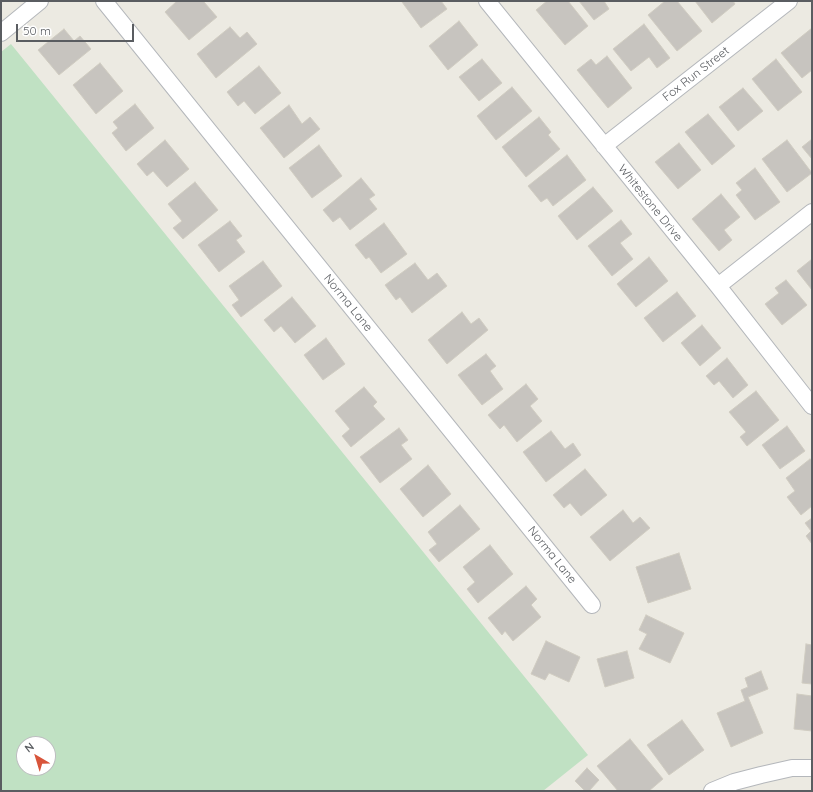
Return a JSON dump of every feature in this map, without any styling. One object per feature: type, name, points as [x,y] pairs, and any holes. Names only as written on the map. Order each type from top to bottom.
[{"type":"street","points":[[1,33],[40,1]]},
{"type":"street","name":"Norma Lane","points":[[104,1],[592,605]]},
{"type":"street","name":"Whitestone Drive","points":[[487,1],[718,286],[812,406]]},
{"type":"street","name":"Fox Run Street","points":[[604,146],[789,1]]},
{"type":"street","points":[[718,286],[812,212]]},
{"type":"street","points":[[712,791],[734,782],[761,775],[792,768],[812,768]]},
{"type":"green space","points":[[11,44],[588,755],[543,791],[1,791],[1,52]]},
{"type":"building","points":[[177,1],[205,1],[204,2],[217,17],[189,40],[165,12]]},
{"type":"building","points":[[441,1],[447,9],[421,28],[402,2]]},
{"type":"building","points":[[547,1],[568,1],[588,26],[565,45],[536,10]]},
{"type":"building","points":[[579,1],[604,1],[609,9],[594,20]]},
{"type":"building","points":[[665,1],[677,1],[702,31],[677,51],[648,15]]},
{"type":"building","points":[[695,1],[733,1],[735,4],[712,23]]},
{"type":"building","points":[[459,21],[478,45],[448,70],[429,46]]},
{"type":"building","points":[[644,24],[670,58],[657,68],[649,57],[631,71],[613,49]]},
{"type":"building","points":[[230,27],[240,38],[247,32],[257,44],[216,78],[197,54]]},
{"type":"building","points":[[812,28],[812,70],[802,78],[781,53]]},
{"type":"building","points":[[64,29],[74,41],[80,36],[91,49],[59,75],[38,50]]},
{"type":"building","points":[[607,56],[632,88],[608,108],[577,70],[591,59],[596,65]]},
{"type":"building","points":[[482,59],[502,83],[479,101],[459,77]]},
{"type":"building","points":[[776,59],[802,92],[778,111],[752,79]]},
{"type":"building","points":[[100,63],[123,91],[96,114],[73,85]]},
{"type":"building","points":[[259,66],[281,93],[255,114],[244,101],[238,106],[227,92]]},
{"type":"building","points":[[512,87],[532,111],[496,140],[477,116]]},
{"type":"building","points":[[743,88],[763,111],[738,131],[719,107]]},
{"type":"building","points":[[135,104],[154,128],[126,151],[112,133],[118,128],[113,122]]},
{"type":"building","points":[[289,105],[302,124],[310,117],[320,129],[284,158],[260,128]]},
{"type":"building","points":[[708,114],[735,146],[712,165],[685,132]]},
{"type":"building","points":[[539,117],[551,132],[548,135],[560,149],[526,177],[502,147]]},
{"type":"building","points":[[812,139],[812,159],[802,147]]},
{"type":"building","points":[[165,140],[189,169],[167,187],[153,171],[147,176],[137,164]]},
{"type":"building","points":[[787,140],[812,173],[787,192],[762,159]]},
{"type":"building","points":[[679,143],[701,170],[678,189],[655,162]]},
{"type":"building","points":[[319,145],[342,176],[312,198],[289,168]]},
{"type":"building","points":[[567,155],[586,180],[553,206],[547,198],[541,202],[528,186]]},
{"type":"building","points":[[755,168],[780,202],[755,220],[736,195],[742,190],[736,183]]},
{"type":"building","points":[[361,178],[375,195],[369,199],[377,209],[350,230],[340,217],[333,222],[323,210]]},
{"type":"building","points":[[195,182],[218,210],[183,239],[173,228],[182,221],[168,204]]},
{"type":"building","points":[[593,187],[613,211],[577,240],[558,216]]},
{"type":"building","points":[[721,194],[740,217],[724,230],[732,240],[719,251],[692,219]]},
{"type":"building","points":[[621,220],[632,234],[620,243],[633,259],[612,276],[588,246]]},
{"type":"building","points":[[230,221],[242,236],[236,240],[245,252],[219,272],[198,245]]},
{"type":"building","points":[[384,223],[407,254],[381,273],[369,257],[366,259],[355,245]]},
{"type":"building","points":[[649,257],[668,281],[636,307],[617,284]]},
{"type":"building","points":[[812,259],[812,290],[797,271]]},
{"type":"building","points":[[263,261],[282,286],[241,317],[232,305],[239,300],[229,286]]},
{"type":"building","points":[[415,263],[428,280],[437,273],[447,286],[412,313],[400,297],[396,300],[385,285]]},
{"type":"building","points":[[786,280],[807,305],[782,325],[765,304],[779,293],[775,288]]},
{"type":"building","points":[[677,292],[696,316],[663,342],[644,318]]},
{"type":"building","points":[[292,297],[316,326],[295,343],[281,326],[274,332],[264,320]]},
{"type":"building","points":[[462,312],[471,324],[479,318],[488,330],[447,364],[428,340]]},
{"type":"building","points":[[702,325],[721,348],[700,366],[681,343]]},
{"type":"building","points":[[326,338],[345,364],[323,380],[304,355]]},
{"type":"building","points":[[486,354],[496,366],[490,371],[503,389],[482,405],[458,375]]},
{"type":"building","points":[[727,358],[748,385],[733,398],[719,381],[714,385],[706,376]]},
{"type":"building","points":[[526,384],[538,399],[530,406],[542,421],[517,442],[504,425],[500,429],[488,415]]},
{"type":"building","points":[[364,387],[377,402],[373,406],[385,419],[351,447],[342,436],[350,429],[335,411]]},
{"type":"building","points":[[756,391],[779,420],[747,446],[740,437],[746,432],[729,412]]},
{"type":"building","points":[[787,426],[805,451],[780,469],[762,445]]},
{"type":"building","points":[[399,428],[408,440],[401,445],[412,459],[380,483],[360,457]]},
{"type":"building","points":[[551,431],[565,449],[573,443],[581,455],[546,482],[523,452]]},
{"type":"building","points":[[810,459],[812,461],[812,506],[801,515],[787,497],[795,491],[786,478]]},
{"type":"building","points":[[428,465],[451,494],[423,517],[400,489]]},
{"type":"building","points":[[585,469],[607,495],[581,516],[570,503],[564,508],[553,495]]},
{"type":"building","points":[[460,505],[480,529],[439,562],[429,550],[437,544],[428,532]]},
{"type":"building","points":[[623,510],[633,523],[640,517],[650,528],[610,561],[590,537]]},
{"type":"building","points":[[812,518],[812,544],[806,536],[811,531],[805,523]]},
{"type":"building","points":[[490,545],[513,574],[478,603],[467,589],[475,582],[463,567]]},
{"type":"building","points":[[679,553],[691,589],[648,603],[636,567]]},
{"type":"building","points":[[526,586],[537,599],[531,605],[541,617],[513,641],[505,631],[502,635],[488,618]]},
{"type":"building","points":[[646,615],[684,633],[670,663],[639,649],[647,634],[639,630]]},
{"type":"building","points":[[546,641],[580,657],[569,682],[549,673],[545,680],[531,674]]},
{"type":"building","points":[[806,644],[812,645],[812,684],[802,683]]},
{"type":"building","points":[[627,651],[634,678],[605,687],[597,659]]},
{"type":"building","points":[[761,671],[768,689],[748,697],[763,733],[731,747],[717,713],[745,701],[741,690],[748,687],[745,678]]},
{"type":"building","points":[[797,694],[812,696],[812,731],[794,729]]},
{"type":"building","points":[[682,720],[704,750],[669,775],[647,745]]},
{"type":"building","points":[[630,739],[663,779],[649,791],[618,791],[597,766]]},
{"type":"building","points":[[587,768],[599,780],[589,791],[585,791],[575,781]]}]
